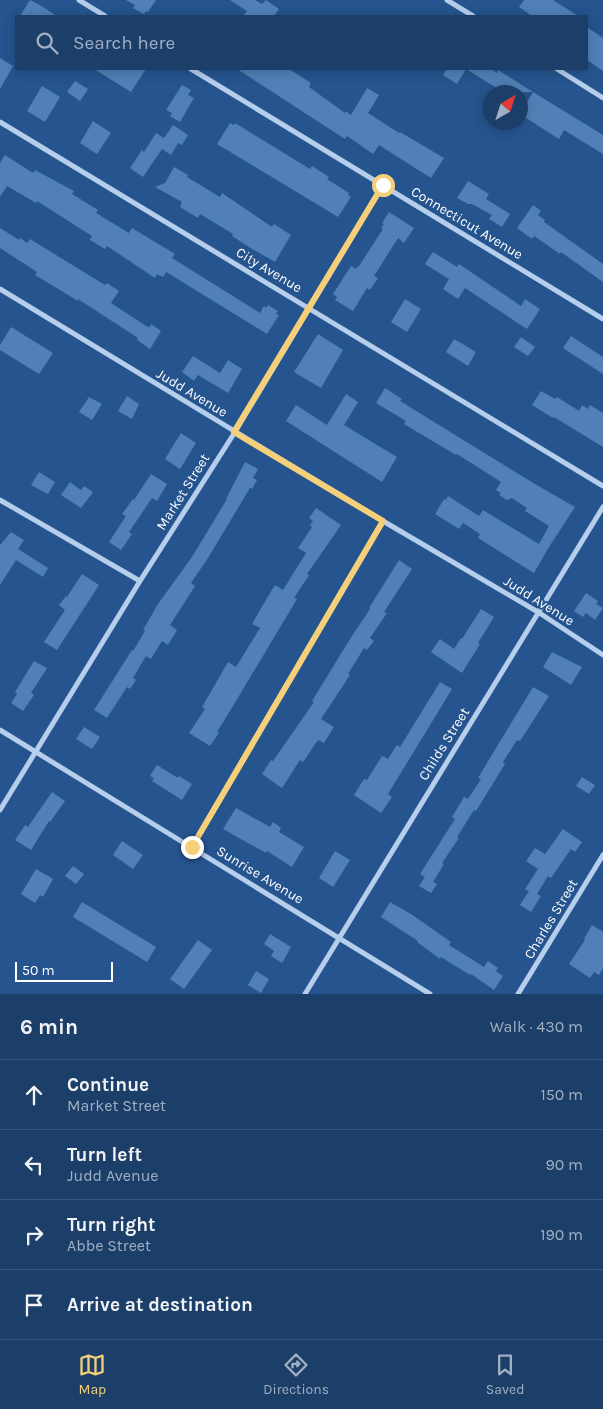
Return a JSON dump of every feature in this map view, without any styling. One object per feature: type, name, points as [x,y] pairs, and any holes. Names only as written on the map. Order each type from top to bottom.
[{"type":"street","points":[[79,0],[103,15]]},
{"type":"street","points":[[447,0],[471,15]]},
{"type":"street","name":"Connecticut Avenue","points":[[193,70],[603,319]]},
{"type":"street","points":[[559,70],[603,98]]},
{"type":"street","name":"City Avenue","points":[[0,122],[603,486]]},
{"type":"street","name":"Market Street","points":[[0,810],[140,580],[234,432],[383,185]]},
{"type":"street","name":"Judd Avenue","points":[[0,289],[234,432],[538,612],[603,655]]},
{"type":"street","points":[[0,500],[140,580]]},
{"type":"street","name":"Childs Street","points":[[305,994],[603,507]]},
{"type":"street","points":[[192,847],[383,521]]},
{"type":"street","name":"Sunrise Avenue","points":[[0,730],[430,994]]},
{"type":"street","name":"Charles Street","points":[[518,994],[603,855]]},
{"type":"building","points":[[30,0],[55,15],[21,15]]},
{"type":"building","points":[[126,0],[156,0],[148,12],[146,11],[144,14],[133,8],[135,5]]},
{"type":"building","points":[[230,0],[255,0],[262,4],[266,0],[279,9],[275,15],[244,15],[247,11]]},
{"type":"building","points":[[524,0],[553,0],[576,15],[531,15],[519,7]]},
{"type":"building","points":[[588,28],[603,38],[603,71],[588,61]]},
{"type":"building","points":[[0,58],[13,66],[0,89]]},
{"type":"building","points":[[96,70],[145,70],[131,92]]},
{"type":"building","points":[[239,70],[291,70],[311,83],[309,87],[345,113],[346,111],[351,115],[367,88],[379,95],[368,113],[444,158],[431,178],[379,145],[373,154],[347,136],[345,139]]},
{"type":"building","points":[[446,70],[465,70],[457,84],[443,75]]},
{"type":"building","points":[[468,70],[492,70],[497,73],[498,70],[522,85],[492,85]]},
{"type":"building","points":[[75,81],[88,89],[80,101],[67,92]]},
{"type":"building","points":[[182,85],[191,90],[188,95],[194,98],[180,122],[170,116],[172,113],[166,110]]},
{"type":"building","points":[[42,86],[60,97],[45,122],[27,111]]},
{"type":"building","points":[[533,92],[603,135],[603,154],[564,130],[559,139],[528,119],[528,100]]},
{"type":"building","points":[[93,121],[111,133],[97,154],[80,143]]},
{"type":"building","points":[[230,123],[234,125],[235,123],[310,169],[312,166],[329,177],[327,179],[349,193],[348,195],[351,197],[338,217],[217,144]]},
{"type":"building","points":[[173,125],[188,135],[182,145],[178,143],[171,155],[162,149],[143,177],[130,168],[142,150],[144,152],[156,133],[164,138]]},
{"type":"building","points":[[5,155],[33,173],[35,170],[74,191],[72,194],[98,210],[96,213],[129,233],[132,228],[175,254],[172,258],[260,313],[264,306],[266,308],[268,305],[278,311],[276,314],[279,315],[267,334],[166,272],[163,277],[157,274],[155,278],[107,246],[105,249],[90,240],[92,236],[37,201],[36,203],[7,186],[0,197],[0,163]]},
{"type":"building","points":[[174,167],[220,197],[222,193],[272,227],[274,224],[291,235],[275,262],[200,214],[198,218],[180,207],[182,202],[155,187],[165,183]]},
{"type":"building","points":[[468,181],[489,194],[486,199],[510,214],[502,227],[489,219],[492,215],[457,198]]},
{"type":"building","points":[[533,205],[541,211],[538,215],[545,220],[544,222],[603,264],[603,282],[561,252],[560,254],[534,236],[532,239],[517,228]]},
{"type":"building","points":[[389,212],[414,228],[404,243],[398,238],[374,276],[378,278],[370,290],[367,288],[353,311],[335,300],[337,297],[333,294],[351,266],[356,269],[359,266],[383,229],[381,228],[384,224],[382,223]]},
{"type":"building","points":[[0,228],[27,243],[30,239],[105,285],[107,283],[119,291],[111,303],[146,326],[150,327],[151,324],[161,331],[150,349],[137,340],[138,338],[78,299],[78,301],[35,275],[37,272],[0,248]]},
{"type":"building","points":[[433,252],[457,267],[459,264],[521,306],[525,299],[540,309],[527,329],[465,288],[458,299],[443,289],[449,279],[425,264]]},
{"type":"building","points":[[405,299],[421,309],[407,332],[391,322]]},
{"type":"building","points":[[11,327],[53,353],[39,374],[0,350],[0,345]]},
{"type":"building","points":[[318,334],[343,350],[321,388],[294,372]]},
{"type":"building","points":[[571,336],[603,357],[603,374],[563,348]]},
{"type":"building","points":[[521,337],[535,347],[528,356],[514,347]]},
{"type":"building","points":[[454,339],[476,352],[468,366],[446,352]]},
{"type":"building","points":[[193,356],[220,373],[228,360],[242,369],[228,393],[198,375],[194,381],[182,372]]},
{"type":"building","points":[[385,388],[402,399],[400,401],[575,507],[534,573],[478,538],[480,534],[463,523],[459,529],[435,514],[448,496],[479,516],[483,510],[539,544],[549,526],[525,511],[527,508],[512,498],[507,500],[499,495],[501,493],[496,490],[501,482],[404,424],[406,421],[376,403]]},
{"type":"building","points":[[541,391],[555,399],[557,397],[579,411],[582,405],[588,409],[590,405],[603,413],[603,447],[532,405]]},
{"type":"building","points":[[346,394],[358,402],[344,425],[397,457],[382,482],[286,421],[296,405],[327,425]]},
{"type":"building","points":[[127,396],[139,404],[132,419],[118,411]]},
{"type":"building","points":[[89,397],[102,404],[92,420],[79,412]]},
{"type":"building","points":[[181,433],[196,443],[180,469],[165,459]]},
{"type":"building","points":[[245,462],[258,469],[253,478],[257,480],[252,489],[250,488],[191,583],[195,586],[170,625],[177,630],[168,645],[162,641],[151,659],[146,656],[133,678],[136,680],[130,689],[127,687],[107,718],[94,710],[133,651],[158,604],[192,557],[227,499]]},
{"type":"building","points":[[39,472],[55,482],[48,494],[31,485]]},
{"type":"building","points":[[151,474],[167,484],[157,501],[152,498],[129,532],[132,534],[121,550],[109,542],[126,516],[122,514]]},
{"type":"building","points":[[70,482],[81,490],[84,486],[93,492],[81,508],[61,495]]},
{"type":"building","points":[[316,508],[341,525],[307,574],[309,575],[294,598],[297,599],[210,746],[189,733],[205,709],[202,707],[228,662],[236,667],[260,628],[252,624],[275,585],[283,590],[306,553],[298,548],[312,527],[310,525],[313,521],[309,518]]},
{"type":"building","points":[[11,532],[24,540],[18,549],[48,568],[43,577],[16,560],[0,585],[0,545]]},
{"type":"building","points":[[399,560],[412,569],[384,612],[387,613],[370,638],[374,641],[367,650],[364,648],[348,674],[350,675],[321,719],[334,727],[324,743],[318,740],[303,762],[300,760],[282,788],[262,774],[314,702],[312,701]]},
{"type":"building","points":[[82,574],[99,585],[57,650],[44,642],[65,610],[59,605],[67,597]]},
{"type":"building","points":[[586,593],[598,601],[596,604],[603,608],[595,620],[586,613],[583,617],[574,611]]},
{"type":"building","points":[[481,609],[494,617],[462,673],[431,652],[440,639],[454,649]]},
{"type":"building","points":[[552,652],[582,667],[571,685],[543,667]]},
{"type":"building","points":[[34,661],[47,668],[31,693],[34,695],[23,711],[11,703],[17,694],[15,692]]},
{"type":"building","points":[[440,682],[452,689],[388,794],[392,797],[381,813],[354,795],[364,779],[367,780],[382,756],[388,759],[397,745],[400,747]]},
{"type":"building","points":[[533,687],[549,696],[520,741],[517,740],[503,762],[505,764],[476,811],[474,810],[457,837],[459,838],[442,863],[444,864],[433,882],[437,884],[431,893],[419,886],[425,877],[420,874],[455,819],[452,817],[464,797],[468,799],[481,779],[478,778]]},
{"type":"building","points":[[84,727],[100,737],[92,749],[76,739]]},
{"type":"building","points":[[157,765],[192,784],[182,800],[152,781],[154,778],[150,776]]},
{"type":"building","points":[[582,777],[595,785],[589,794],[576,786]]},
{"type":"building","points":[[52,792],[65,801],[49,821],[31,850],[15,840],[25,825],[28,827]]},
{"type":"building","points":[[236,808],[270,827],[273,822],[281,828],[279,832],[304,847],[292,867],[267,851],[266,853],[223,829]]},
{"type":"building","points":[[563,829],[582,842],[575,852],[571,849],[551,878],[548,876],[537,894],[541,896],[531,912],[520,905],[529,891],[525,889],[538,869],[526,861],[535,848],[545,854]]},
{"type":"building","points":[[122,841],[143,855],[133,869],[113,855]]},
{"type":"building","points":[[335,851],[350,860],[333,887],[319,878]]},
{"type":"building","points":[[73,866],[84,874],[76,884],[65,876]]},
{"type":"building","points":[[36,869],[53,879],[43,897],[40,895],[35,903],[21,894]]},
{"type":"building","points":[[82,902],[156,947],[147,962],[73,917]]},
{"type":"building","points":[[390,902],[411,914],[451,942],[449,945],[484,967],[488,961],[498,968],[496,971],[503,976],[494,990],[471,974],[441,957],[440,959],[418,941],[381,917]]},
{"type":"building","points":[[592,925],[603,932],[603,968],[599,975],[594,972],[590,978],[569,964],[585,940]]},
{"type":"building","points":[[270,934],[291,947],[282,963],[271,956],[274,951],[264,944]]},
{"type":"building","points":[[198,940],[212,950],[184,989],[170,979]]},
{"type":"building","points":[[256,971],[269,979],[261,993],[248,985]]},
{"type":"route","points":[[192,847],[383,521],[234,432],[383,185]]}]
